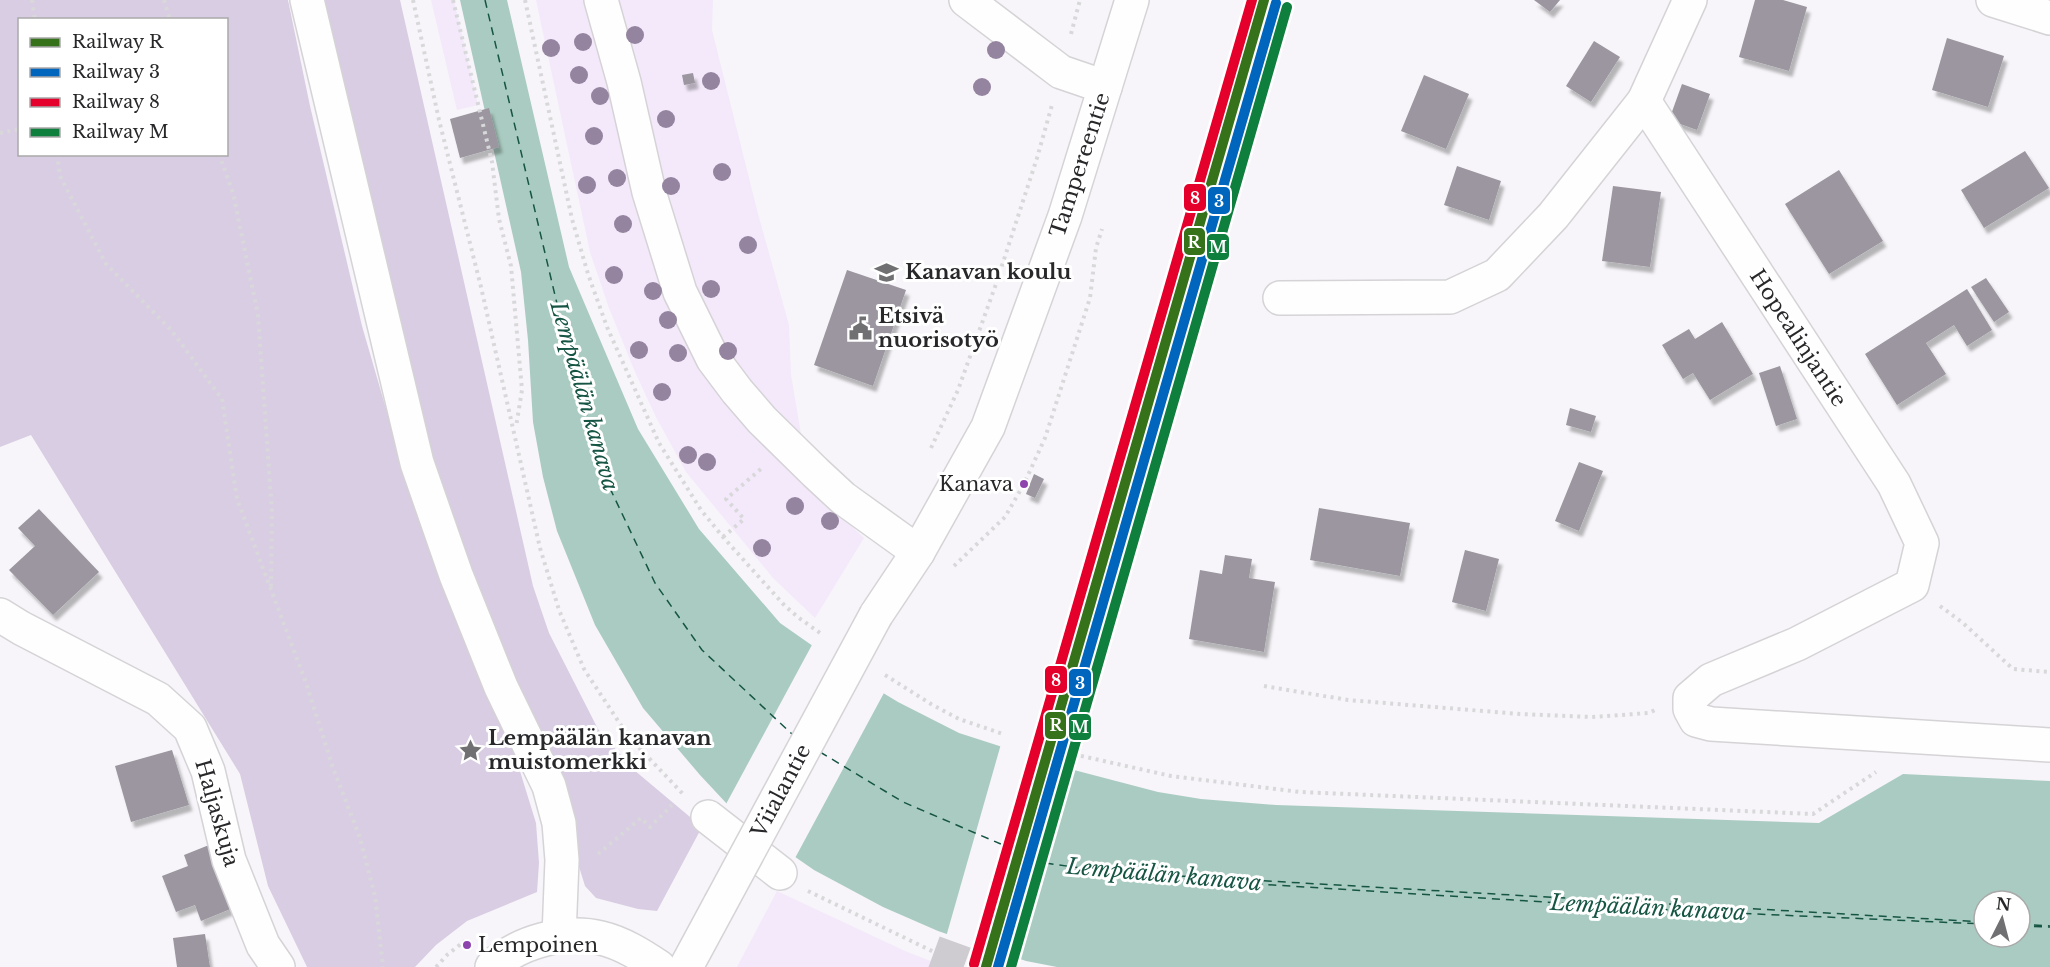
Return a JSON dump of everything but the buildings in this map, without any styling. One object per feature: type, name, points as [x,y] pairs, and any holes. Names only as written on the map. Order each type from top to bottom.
[{"type":"street","points":[[307,0],[417,463],[456,575],[489,656],[549,786],[559,823],[562,860],[559,936]]},
{"type":"street","points":[[602,0],[624,82],[649,192],[680,292],[713,359],[762,420],[822,479],[843,498],[918,552]]},
{"type":"street","points":[[966,0],[1061,72],[1105,87]]},
{"type":"street","name":"Tampereentie","points":[[876,615],[918,552],[988,427],[1065,216],[1131,0]]},
{"type":"street","points":[[1280,298],[1450,297],[1497,275],[1553,216],[1644,101],[1690,0]]},
{"type":"street","points":[[1993,0],[2050,18]]},
{"type":"street","name":"Hopealinjantie","points":[[1644,101],[1894,484],[1922,543],[1912,585]]},
{"type":"street","points":[[1912,585],[1797,644],[1712,680],[1690,698],[1690,709],[1696,720],[1712,724],[2050,745]]},
{"type":"street","name":"Haljaskuja","points":[[0,615],[158,699],[190,728],[208,771],[229,860],[263,945],[278,967]]},
{"type":"street","name":"Viialantie","points":[[686,967],[876,615]]},
{"type":"street","points":[[708,817],[780,873]]},
{"type":"street","points":[[492,967],[501,959],[532,944],[559,936],[599,937],[621,945],[659,967]]},
{"type":"path","points":[[32,0],[35,18]]},
{"type":"path","points":[[164,0],[169,18]]},
{"type":"path","points":[[413,0],[439,120],[515,431],[540,548],[559,609],[584,669],[628,736],[708,817]]},
{"type":"path","points":[[453,0],[492,162],[499,219],[511,266],[522,390],[515,431]]},
{"type":"path","points":[[525,0],[572,219],[588,274],[607,327],[659,443],[701,510],[723,537],[785,606],[816,629]]},
{"type":"path","points":[[930,451],[958,390],[996,284],[1037,158],[1080,0]]},
{"type":"path","points":[[0,133],[18,129]]},
{"type":"path","points":[[57,156],[60,176],[106,264],[172,331],[222,399],[237,500],[306,683],[333,768],[360,838],[375,896],[383,967]]},
{"type":"path","points":[[220,156],[233,193],[258,315],[272,513],[272,593]]},
{"type":"path","points":[[723,537],[744,519],[726,499],[746,481]]},
{"type":"path","points":[[1912,585],[1963,623],[2013,669],[2050,672]]},
{"type":"path","points":[[889,677],[959,719],[1003,734]]},
{"type":"path","points":[[1264,686],[1348,700],[1520,714],[1580,716],[1649,712],[1690,698]]},
{"type":"path","points":[[1059,751],[1171,776],[1300,792],[1814,814],[1867,779],[1918,736]]},
{"type":"path","points":[[625,833],[641,818],[650,827],[673,805]]},
{"type":"path","points":[[780,873],[816,896],[934,952]]},
{"type":"shaded area","points":[[0,0],[288,0],[310,106],[362,326],[398,450],[488,690],[515,755],[536,823],[539,863],[537,892],[467,921],[436,945],[415,967],[307,967],[268,886],[240,774],[31,435],[0,447]]},
{"type":"shaded area","points":[[323,0],[400,0],[533,586],[549,633],[598,729],[634,770],[702,827],[657,911],[638,909],[596,898],[585,886],[543,751],[455,539],[430,451]]},
{"type":"shaded area","points":[[431,0],[454,0],[478,105],[457,110]]},
{"type":"shaded area","points":[[536,0],[591,0],[654,250],[789,467],[864,538],[815,618],[773,578],[686,472],[635,372],[609,308],[590,252]]},
{"type":"shaded area","points":[[609,0],[713,0],[712,30],[757,210],[789,325],[791,375],[803,446],[708,330],[671,233]]},
{"type":"shaded area","points":[[777,891],[905,951],[946,967],[737,967]]},
{"type":"water","name":"Lempäälän kanava","points":[[460,0],[507,0],[569,267],[638,429],[699,529],[780,623],[860,679],[898,702],[959,733],[1074,770],[1158,792],[1201,799],[1276,805],[1819,823],[1903,774],[2050,781],[2050,967],[1057,967],[1026,961],[938,931],[883,907],[814,870],[742,820],[643,708],[595,625],[557,531],[543,477],[533,422],[521,272]]},
{"type":"pier","points":[[813,643],[885,691],[794,860],[740,822],[725,806]]},
{"type":"pier","points":[[1001,744],[1063,763],[1007,958],[946,937]]},
{"type":"ferry route","points":[[485,0],[572,367],[607,482],[655,583],[702,650],[793,735]]},
{"type":"ferry route","points":[[820,752],[903,802],[1045,863],[1145,877],[1688,911],[1972,923]]},
{"type":"ferry route","points":[[1110,872],[1972,921]]},
{"type":"ferry route","points":[[2032,925],[2050,926]]},
{"type":"ferry route","points":[[2032,926],[2050,927]]},
{"type":"tunnel","points":[[934,952],[975,967]]},
{"type":"rail line","name":"8","points":[[974,964],[1252,0]]},
{"type":"rail line","name":"R","points":[[986,967],[1264,0]]},
{"type":"rail line","name":"3","points":[[998,967],[1276,3]]},
{"type":"rail line","name":"M","points":[[1011,967],[1287,7]]},
{"type":"place","name":"Kanavan koulu","points":[[887,272]]},
{"type":"place","name":"Etsivä nuorisotyö","points":[[860,328]]},
{"type":"place","name":"Kanava","points":[[1024,484]]},
{"type":"place","name":"Lempäälän kanavan muistomerkki","points":[[470,750]]},
{"type":"place","name":"Lempoinen","points":[[467,945]]}]
